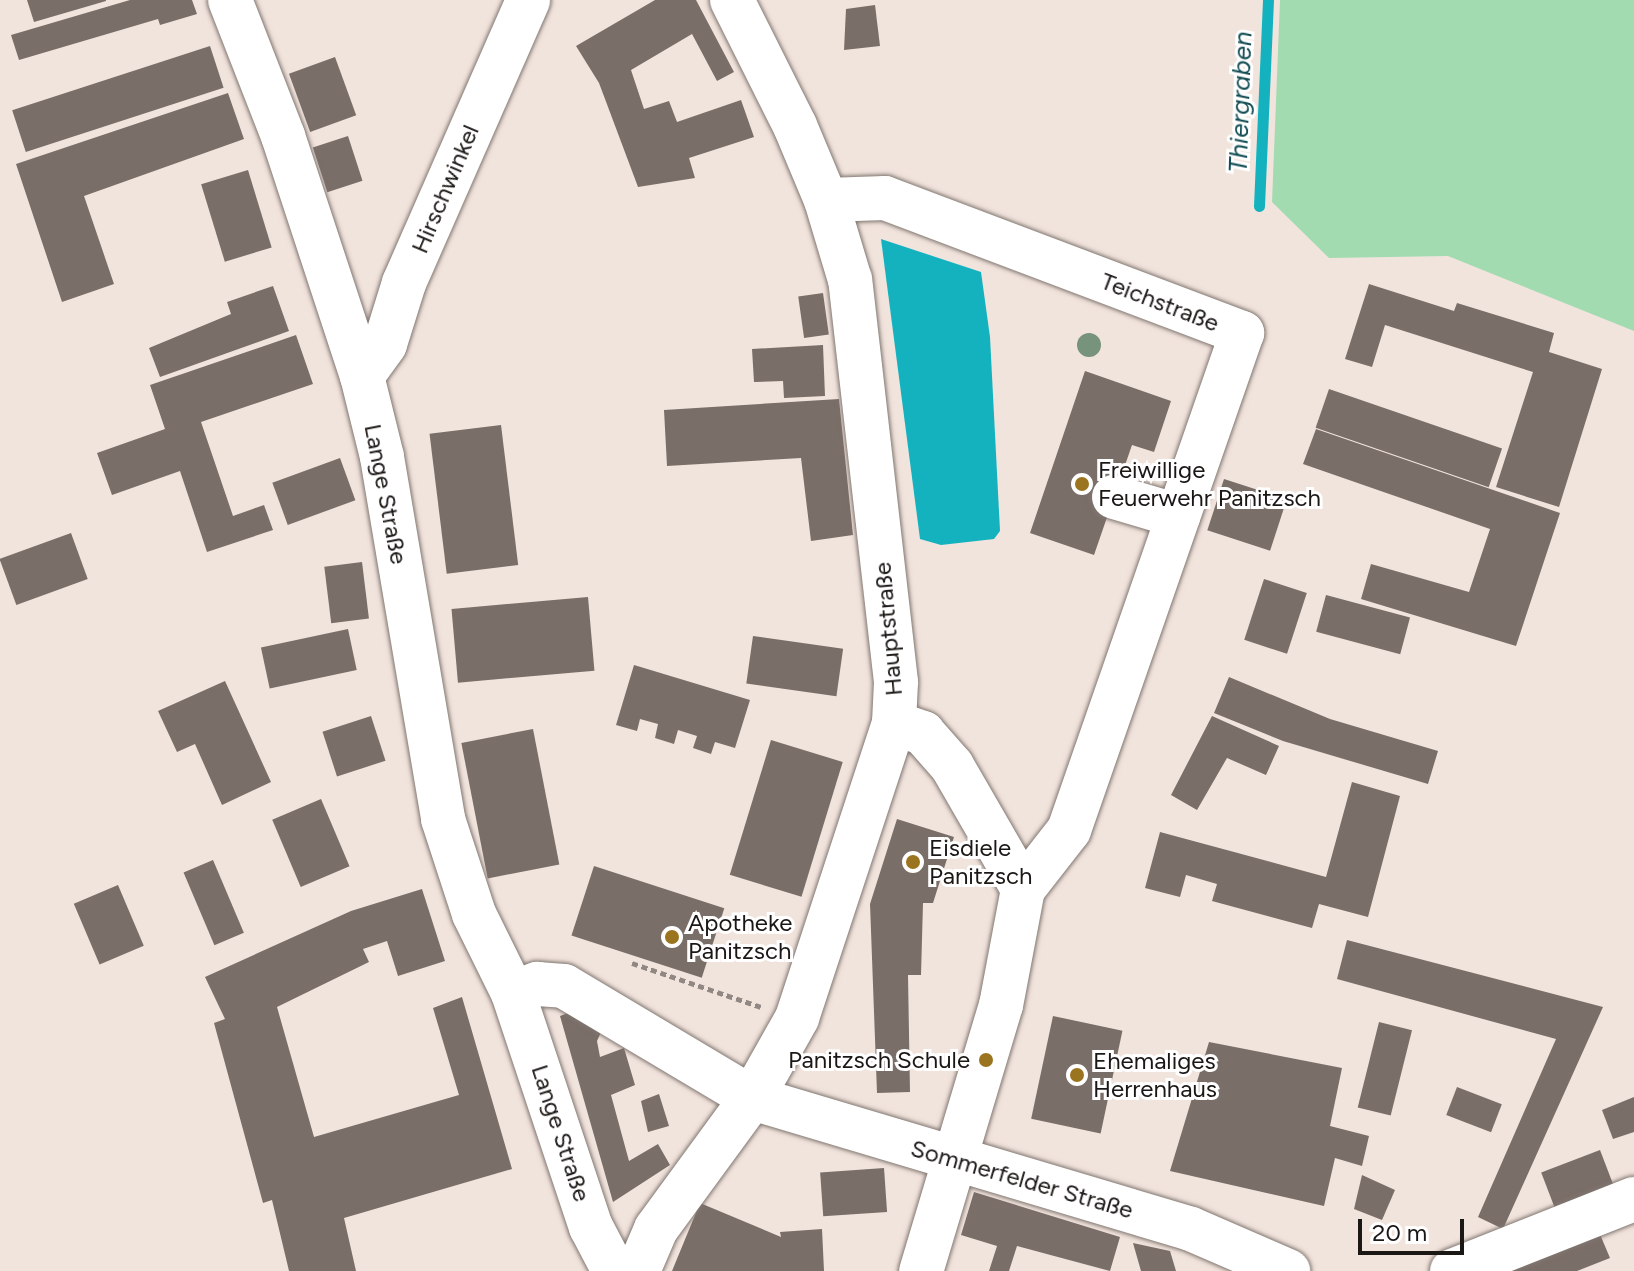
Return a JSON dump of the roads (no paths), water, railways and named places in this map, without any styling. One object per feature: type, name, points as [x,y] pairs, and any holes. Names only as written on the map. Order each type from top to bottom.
[{"type":"street","name":"Lange Straße","points":[[230,0],[283,136],[362,376],[382,457],[443,819],[474,914],[513,993],[591,1227],[614,1271]]},
{"type":"street","name":"Hirschwinkel","points":[[362,376],[385,344],[404,283],[528,0]]},
{"type":"street","name":"Hauptstraße","points":[[638,1271],[656,1229],[752,1098],[797,1018],[894,723],[896,682],[866,395],[850,280],[826,200],[732,0]]},
{"type":"street","name":"Teichstraße","points":[[826,200],[885,198],[1242,333],[1069,830],[1023,889],[1001,1005],[921,1271]]},
{"type":"street","points":[[1114,497],[1178,516]]},
{"type":"street","points":[[894,723],[923,733],[952,766],[1023,889]]},
{"type":"street","points":[[513,993],[537,984],[564,986],[752,1098]]},
{"type":"street","name":"Sommerfelder Straße","points":[[752,1098],[1191,1229],[1288,1271]]},
{"type":"street","points":[[1452,1271],[1634,1199]]},
{"type":"water","points":[[881,239],[981,272],[990,337],[1000,531],[994,539],[941,545],[920,539]]},
{"type":"waterway","name":"Thiergraben","points":[[1259,206],[1268,0]]},
{"type":"place","name":"Freiwillige Feuerwehr Panitzsch","points":[[1082,484]]},
{"type":"place","name":"Eisdiele Panitzsch","points":[[913,862]]},
{"type":"place","name":"Apotheke Panitzsch","points":[[672,937]]},
{"type":"place","name":"Panitzsch Schule","points":[[986,1060]]},
{"type":"place","name":"Ehemaliges Herrenhaus","points":[[1077,1075]]}]
